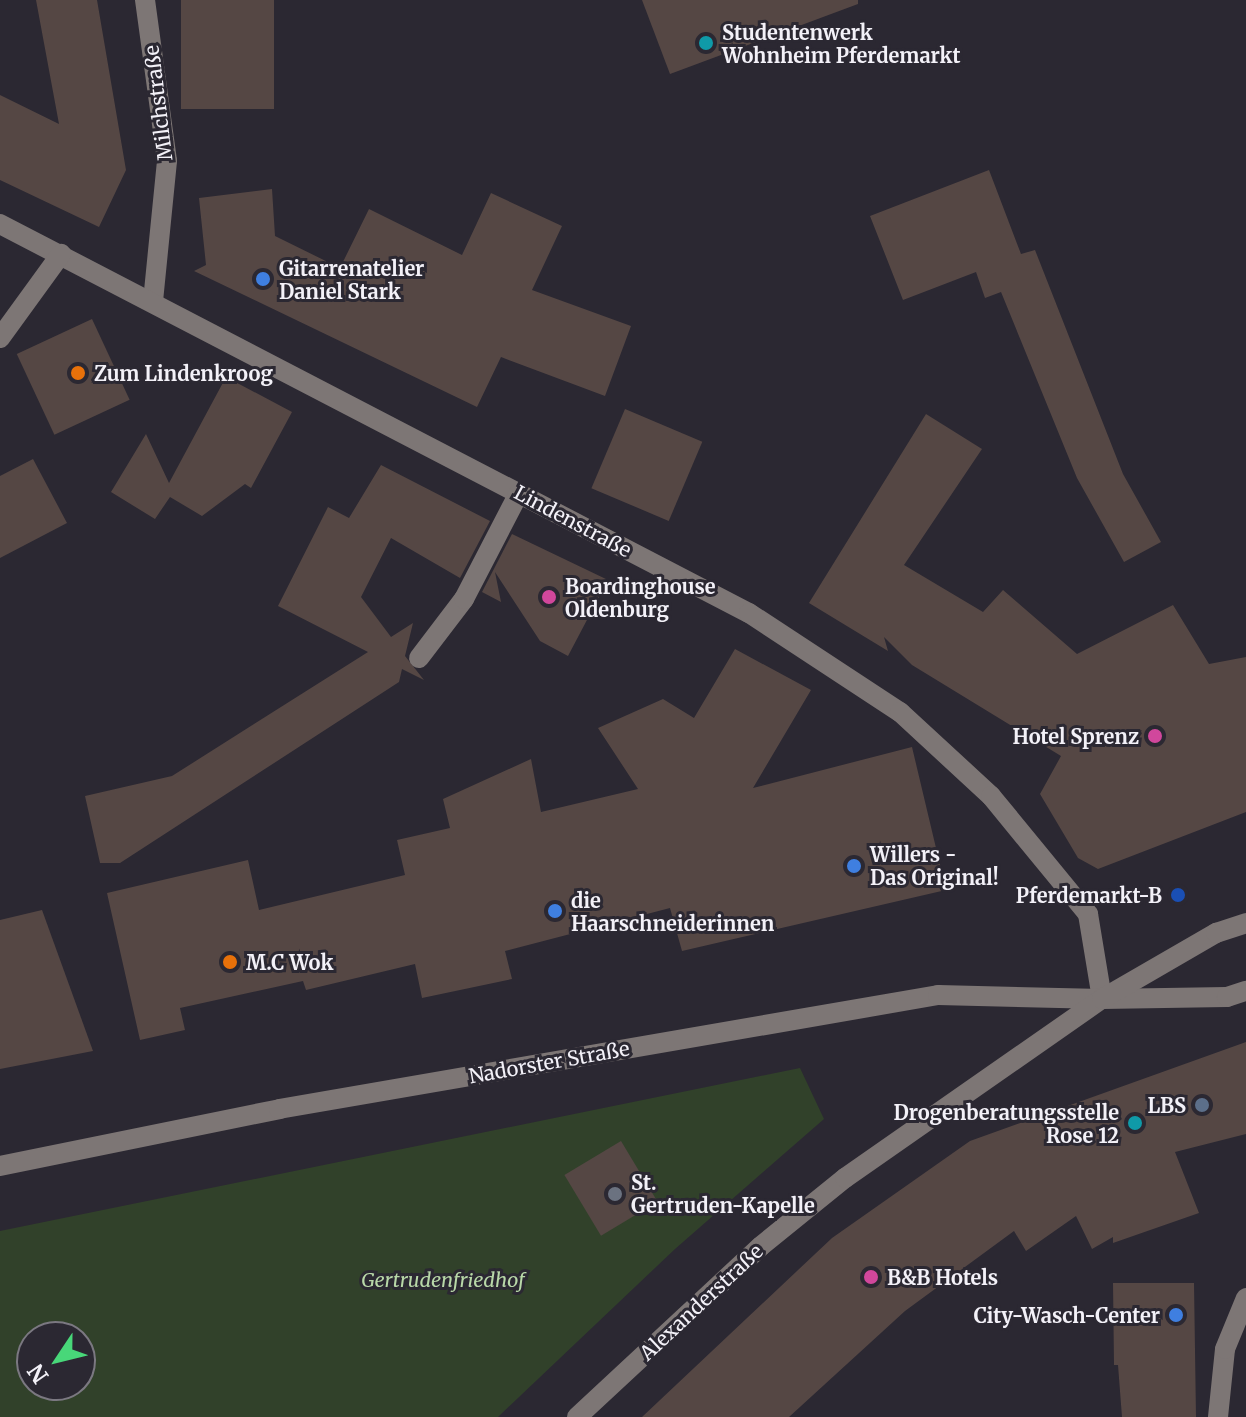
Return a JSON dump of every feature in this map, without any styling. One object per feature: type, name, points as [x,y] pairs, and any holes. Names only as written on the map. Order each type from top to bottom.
[{"type":"street","name":"Milchstraße","points":[[145,0],[167,161],[153,302]]},
{"type":"street","name":"Lindenstraße","points":[[0,224],[749,613],[924,729],[991,796],[1088,914],[1102,999]]},
{"type":"street","points":[[0,338],[61,254]]},
{"type":"street","points":[[419,658],[464,599],[519,493]]},
{"type":"street","name":"Alexanderstraße","points":[[577,1417],[761,1246],[845,1178],[1102,999],[1216,933],[1246,923]]},
{"type":"street","name":"Nadorster Straße","points":[[0,1166],[279,1109],[938,995],[1102,999],[1227,997],[1246,991]]},
{"type":"street","points":[[1218,1417],[1225,1349],[1246,1298]]},
{"type":"green space","name":"Gertrudenfriedhof","points":[[800,1068],[824,1119],[675,1249],[498,1417],[0,1417],[0,1231]]},
{"type":"building","points":[[36,0],[97,0],[126,170],[99,227],[0,180],[0,95],[59,124]]},
{"type":"building","points":[[181,0],[274,0],[274,109],[181,109]]},
{"type":"building","name":"Studentenwerk Wohnheim Pferdemarkt","points":[[642,0],[858,0],[858,4],[670,74]]},
{"type":"building","points":[[989,170],[1021,254],[1035,250],[1123,474],[1161,542],[1124,562],[1077,478],[1001,292],[985,298],[976,272],[903,300],[870,216]]},
{"type":"building","points":[[272,189],[275,236],[340,268],[369,209],[462,255],[491,193],[562,226],[532,290],[631,326],[605,396],[501,357],[477,407],[194,271],[206,265],[199,198]]},
{"type":"building","points":[[92,319],[130,400],[54,435],[17,354]]},
{"type":"building","points":[[226,377],[292,412],[251,488],[245,484],[202,516],[170,497],[155,519],[111,492],[146,434],[169,483]]},
{"type":"building","points":[[625,409],[702,442],[669,521],[591,488]]},
{"type":"building","points":[[926,414],[982,449],[904,565],[983,612],[1003,590],[1077,654],[1173,605],[1209,664],[1246,657],[1246,812],[1098,869],[1078,858],[1040,794],[1061,756],[912,665],[884,637],[888,651],[809,603]]},
{"type":"building","points":[[33,459],[67,523],[0,558],[0,476]]},
{"type":"building","points":[[381,465],[490,521],[460,578],[391,538],[361,597],[391,637],[413,623],[405,656],[424,680],[402,669],[399,682],[120,863],[100,863],[85,796],[172,776],[368,652],[278,606],[328,507],[349,518]]},
{"type":"building","name":"Boardinghouse Oldenburg","points":[[512,534],[608,580],[568,656],[540,641],[495,572],[501,602],[482,592]]},
{"type":"building","points":[[735,649],[811,690],[753,788],[912,747],[946,890],[682,951],[670,908],[505,951],[512,979],[422,998],[415,964],[306,990],[303,981],[180,1008],[185,1030],[140,1040],[107,893],[248,860],[259,910],[405,875],[397,840],[450,828],[443,799],[531,759],[541,812],[638,789],[598,728],[663,699],[694,718]]},
{"type":"building","points":[[42,910],[93,1051],[0,1069],[0,920]]},
{"type":"building","points":[[1246,1042],[1246,1134],[1175,1152],[1199,1213],[1113,1243],[1113,1237],[1092,1249],[1076,1216],[1026,1251],[1014,1231],[905,1311],[789,1417],[642,1417],[832,1238],[970,1141]]},
{"type":"building","name":"St. Gertruden-Kapelle","points":[[621,1141],[658,1202],[601,1236],[564,1175]]},
{"type":"building","points":[[1113,1283],[1194,1283],[1196,1417],[1122,1417],[1118,1365],[1114,1365]]},
{"type":"place","name":"Studentenwerk Wohnheim Pferdemarkt","points":[[706,43]]},
{"type":"place","name":"Gitarrenatelier Daniel Stark","points":[[263,279]]},
{"type":"place","name":"Zum Lindenkroog","points":[[78,373]]},
{"type":"place","name":"Boardinghouse Oldenburg","points":[[549,597]]},
{"type":"place","name":"Hotel Sprenz","points":[[1155,736]]},
{"type":"place","name":"Willers - Das Original!","points":[[854,866]]},
{"type":"place","name":"Pferdemarkt-B","points":[[1178,895]]},
{"type":"place","name":"die Haarschneiderinnen","points":[[555,911]]},
{"type":"place","name":"M.C Wok","points":[[230,962]]},
{"type":"place","name":"LBS","points":[[1202,1105]]},
{"type":"place","name":"Drogenberatungsstelle Rose 12","points":[[1135,1123]]},
{"type":"place","name":"St. Gertruden-Kapelle","points":[[615,1194]]},
{"type":"place","name":"B&B Hotels","points":[[871,1277]]},
{"type":"place","name":"City-Wasch-Center","points":[[1176,1315]]}]
